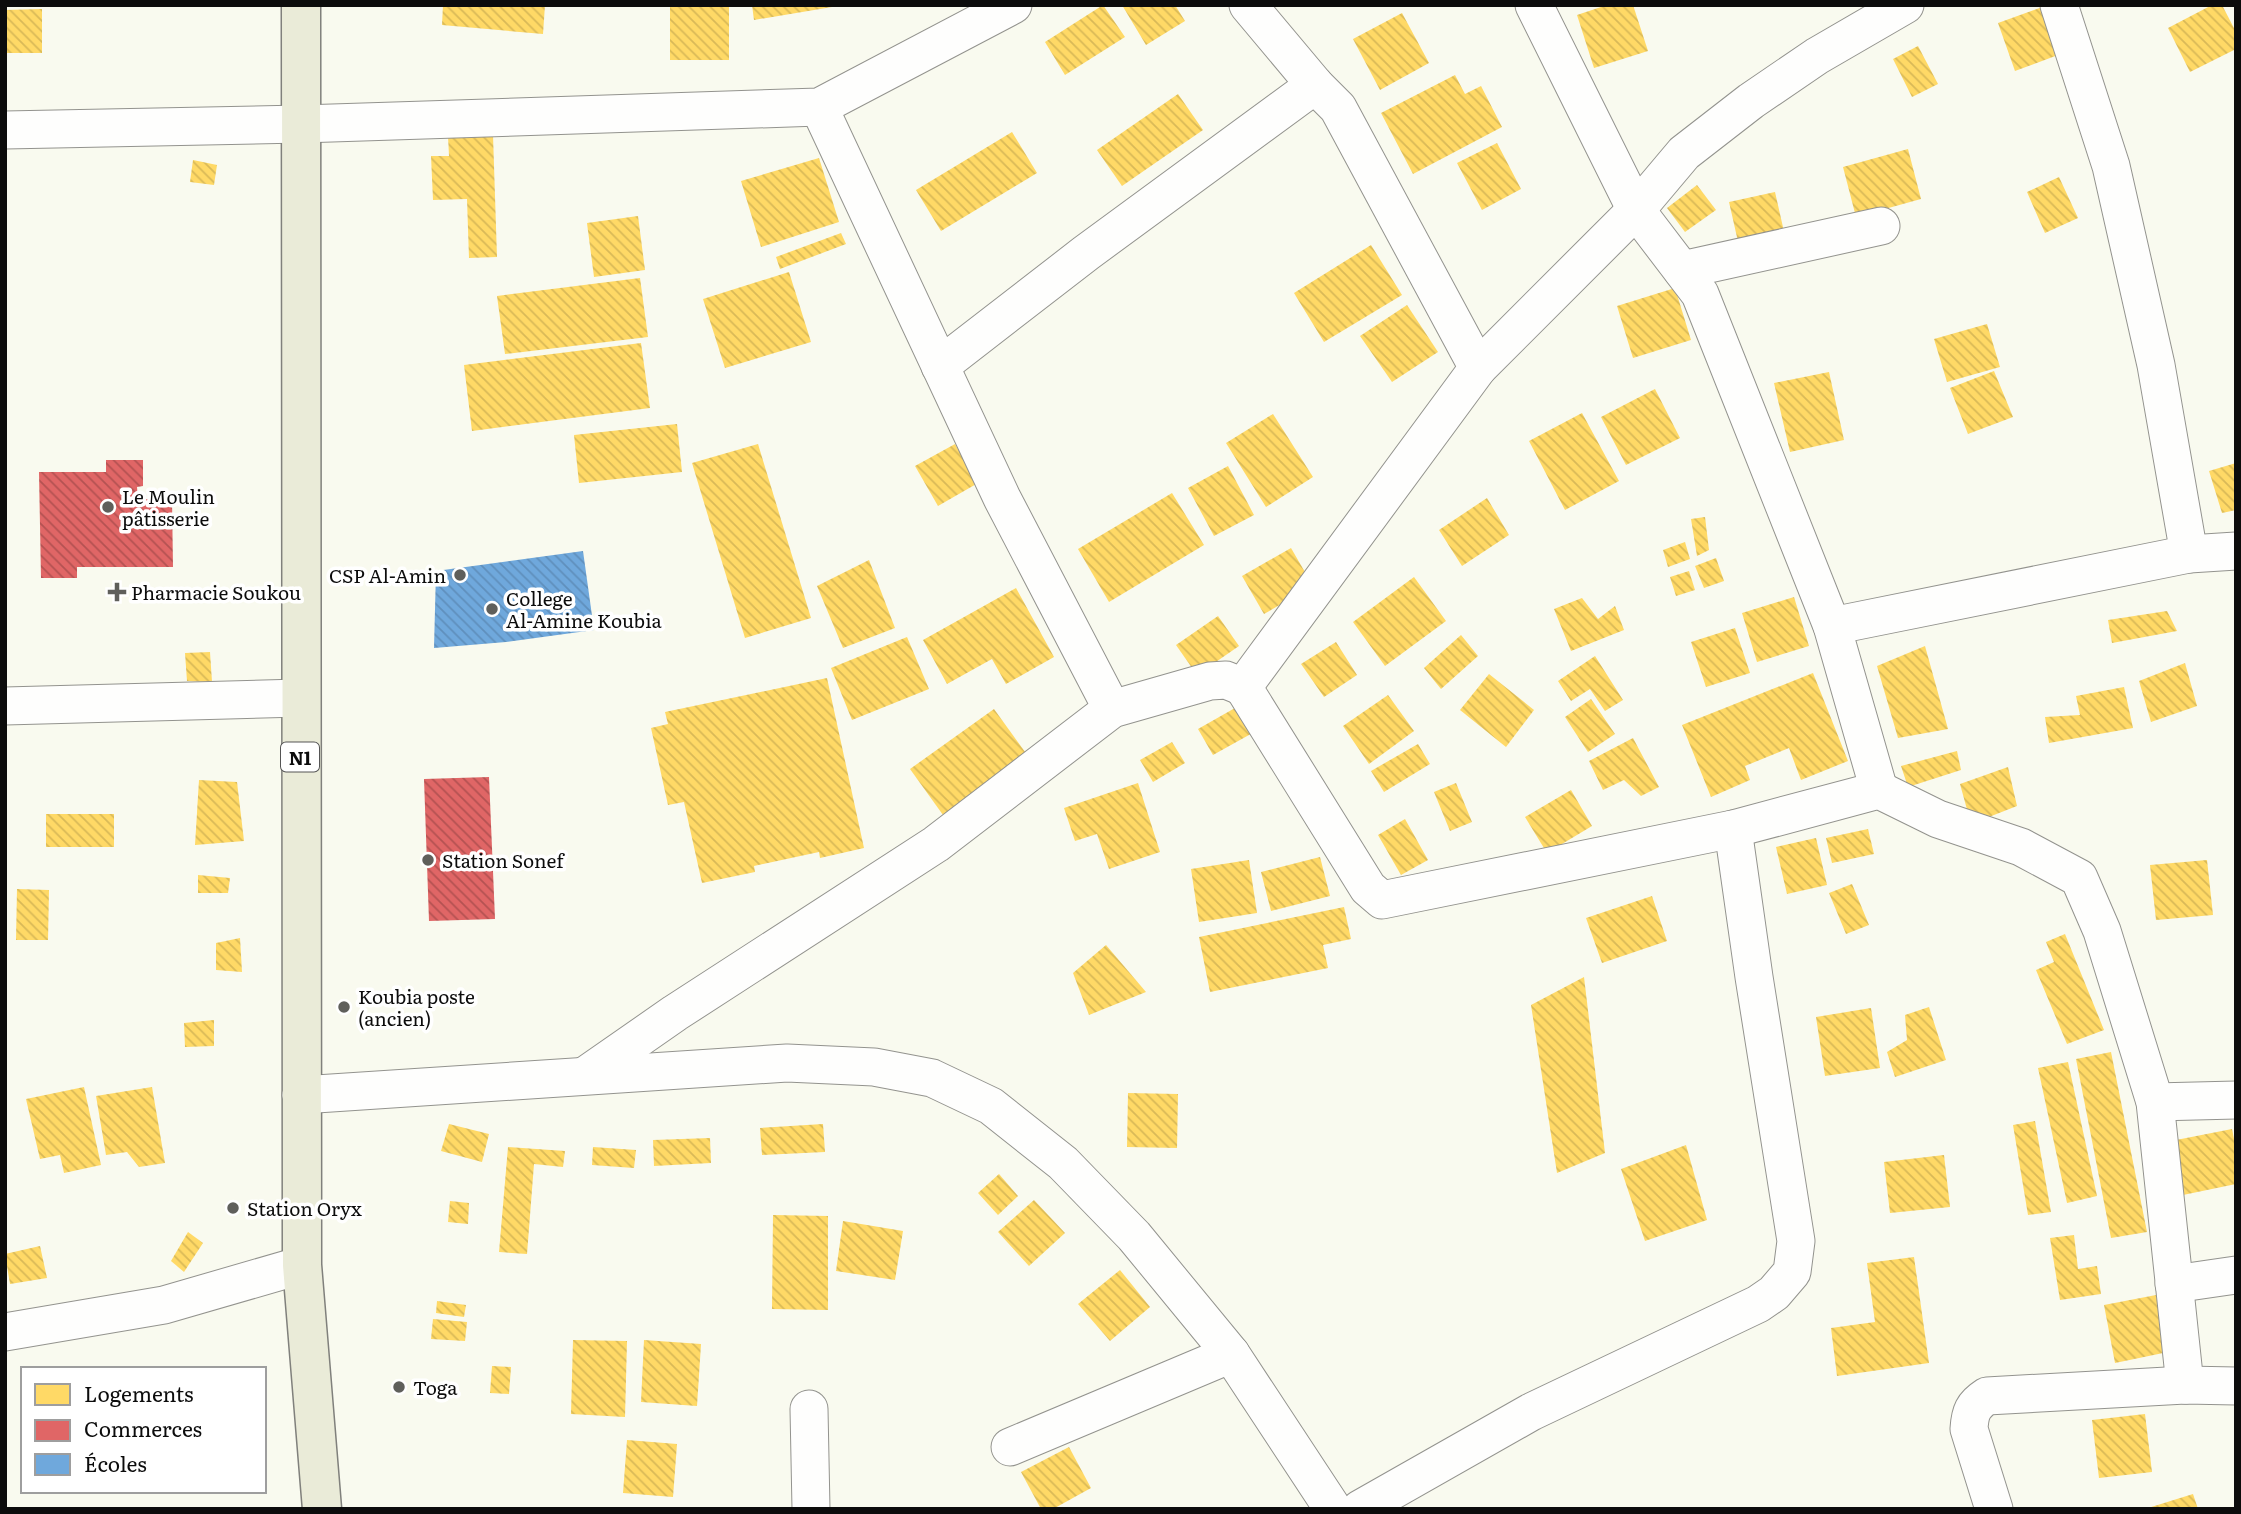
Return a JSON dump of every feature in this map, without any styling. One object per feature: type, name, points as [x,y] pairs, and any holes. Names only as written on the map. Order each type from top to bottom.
[{"type":"main road","name":"N1","points":[[301,5],[302,1265],[322,1509]]},
{"type":"street","points":[[5,130],[302,124],[820,107],[1013,5]]},
{"type":"street","points":[[1248,5],[1315,85],[1338,108],[1478,368]]},
{"type":"street","points":[[1534,5],[1636,209],[1700,294],[1832,626],[1879,790]]},
{"type":"street","points":[[1243,687],[1478,368],[1636,209],[1684,153],[1751,101],[1817,56],[1905,5]]},
{"type":"street","points":[[2059,5],[2111,166],[2156,365],[2189,554]]},
{"type":"street","points":[[940,366],[1086,253],[1315,85]]},
{"type":"street","points":[[820,107],[1002,498],[1112,709]]},
{"type":"street","points":[[1682,270],[1881,226]]},
{"type":"street","points":[[1832,626],[2189,554],[2236,551]]},
{"type":"street","points":[[586,1075],[675,1013],[936,844],[1112,709],[1210,681],[1226,680],[1243,687],[1368,888],[1382,900],[1733,829],[1879,790],[1938,818],[2021,847],[2079,878],[2102,931],[2155,1102],[2185,1385]]},
{"type":"street","points":[[5,705],[300,698]]},
{"type":"street","points":[[1360,1509],[1531,1412],[1758,1304],[1774,1293],[1792,1272],[1796,1241],[1733,829]]},
{"type":"street","points":[[301,1095],[787,1063],[874,1067],[932,1079],[991,1106],[1063,1163],[1134,1236],[1231,1354],[1333,1509]]},
{"type":"street","points":[[2155,1102],[2236,1100]]},
{"type":"street","points":[[5,1332],[164,1305],[302,1265]]},
{"type":"street","points":[[2174,1284],[2236,1275]]},
{"type":"street","points":[[1010,1447],[1231,1354]]},
{"type":"street","points":[[1994,1509],[1969,1429],[1974,1404],[1987,1396],[2185,1385],[2236,1386]]},
{"type":"street","points":[[809,1409],[811,1509]]},
{"type":"building: Logements","points":[[443,5],[545,5],[543,34],[442,25]]},
{"type":"building: Logements","points":[[670,5],[729,5],[729,60],[670,60]]},
{"type":"building: Logements","points":[[752,5],[832,5],[832,7],[754,20]]},
{"type":"building: Logements","points":[[1103,5],[1125,37],[1065,75],[1045,42]]},
{"type":"building: Logements","points":[[1122,5],[1175,5],[1185,21],[1146,45]]},
{"type":"building: Logements","points":[[1607,5],[1633,5],[1648,51],[1594,68],[1577,15]]},
{"type":"building: Logements","points":[[2048,5],[2066,52],[2015,71],[1998,23]]},
{"type":"building: Logements","points":[[2212,5],[2222,5],[2236,32],[2236,49],[2190,72],[2168,28]]},
{"type":"building: Logements","points":[[42,9],[42,53],[5,53],[5,10]]},
{"type":"building: Logements","points":[[1402,13],[1429,63],[1380,90],[1353,39]]},
{"type":"building: Logements","points":[[1918,46],[1938,84],[1912,97],[1893,59]]},
{"type":"building: Logements","points":[[1455,75],[1465,94],[1481,86],[1502,127],[1413,174],[1381,113]]},
{"type":"building: Logements","points":[[1178,94],[1203,130],[1122,186],[1097,150]]},
{"type":"building: Logements","points":[[1012,132],[1037,173],[941,231],[916,190]]},
{"type":"building: Logements","points":[[493,135],[497,257],[469,258],[467,199],[433,200],[431,156],[449,156],[448,136]]},
{"type":"building: Logements","points":[[1497,143],[1521,189],[1482,210],[1457,163]]},
{"type":"building: Logements","points":[[1908,149],[1921,199],[1856,217],[1843,167]]},
{"type":"building: Logements","points":[[819,158],[839,222],[761,247],[741,181]]},
{"type":"building: Logements","points":[[193,160],[217,165],[214,185],[190,182]]},
{"type":"building: Logements","points":[[2059,177],[2078,218],[2045,233],[2027,192]]},
{"type":"building: Logements","points":[[1697,185],[1716,210],[1685,232],[1667,208]]},
{"type":"building: Logements","points":[[1775,192],[1785,236],[1739,246],[1729,202]]},
{"type":"building: Logements","points":[[638,216],[645,270],[594,277],[587,223]]},
{"type":"building: Logements","points":[[841,233],[846,244],[780,269],[776,257]]},
{"type":"building: Logements","points":[[1371,245],[1402,295],[1324,342],[1294,293]]},
{"type":"building: Logements","points":[[789,272],[811,342],[725,368],[703,299]]},
{"type":"building: Logements","points":[[640,278],[648,337],[505,354],[497,296]]},
{"type":"building: Logements","points":[[1675,288],[1691,340],[1633,358],[1617,306]]},
{"type":"building: Logements","points":[[1407,305],[1438,352],[1392,382],[1360,336]]},
{"type":"building: Logements","points":[[1987,324],[2000,367],[1947,382],[1934,339]]},
{"type":"building: Logements","points":[[641,343],[650,408],[472,431],[464,365]]},
{"type":"building: Logements","points":[[1994,371],[2013,417],[1968,434],[1950,388]]},
{"type":"building: Logements","points":[[1829,372],[1844,440],[1790,452],[1774,383]]},
{"type":"building: Logements","points":[[1655,389],[1680,438],[1626,465],[1601,417]]},
{"type":"building: Logements","points":[[1582,413],[1619,481],[1565,510],[1529,441]]},
{"type":"building: Logements","points":[[1273,414],[1313,477],[1266,507],[1226,443]]},
{"type":"building: Logements","points":[[677,424],[682,472],[579,483],[574,435]]},
{"type":"building: Logements","points":[[758,444],[811,618],[745,638],[692,463]]},
{"type":"building: Logements","points":[[955,444],[978,483],[938,506],[915,466]]},
{"type":"building: Logements","points":[[2236,463],[2236,510],[2222,513],[2209,471]]},
{"type":"building: Logements","points":[[1228,466],[1254,515],[1214,536],[1188,488]]},
{"type":"building: Logements","points":[[1172,493],[1204,545],[1109,602],[1078,549]]},
{"type":"building: Logements","points":[[1487,498],[1509,535],[1462,566],[1439,530]]},
{"type":"building: Logements","points":[[1705,517],[1709,550],[1697,556],[1691,519]]},
{"type":"building: Logements","points":[[1685,542],[1690,559],[1668,567],[1663,550]]},
{"type":"building: Logements","points":[[1291,548],[1313,586],[1264,614],[1242,576]]},
{"type":"building: Logements","points":[[1716,558],[1724,581],[1704,588],[1695,566]]},
{"type":"building: Logements","points":[[869,560],[895,628],[843,648],[817,586]]},
{"type":"building: Logements","points":[[1689,571],[1695,590],[1676,596],[1670,577]]},
{"type":"building: Logements","points":[[1414,577],[1446,621],[1385,666],[1353,622]]},
{"type":"building: Logements","points":[[1016,588],[1054,657],[1006,684],[992,659],[947,684],[923,640]]},
{"type":"building: Logements","points":[[1794,597],[1809,646],[1757,662],[1742,613]]},
{"type":"building: Logements","points":[[1582,598],[1598,619],[1615,606],[1624,630],[1571,651],[1554,609]]},
{"type":"building: Logements","points":[[2167,611],[2177,631],[2112,643],[2108,620]]},
{"type":"building: Logements","points":[[1218,616],[1239,646],[1197,675],[1176,645]]},
{"type":"building: Logements","points":[[1735,628],[1750,673],[1706,687],[1691,642]]},
{"type":"building: Logements","points":[[1461,635],[1478,656],[1441,689],[1424,668]]},
{"type":"building: Logements","points":[[907,637],[929,689],[852,720],[831,668]]},
{"type":"building: Logements","points":[[1336,642],[1357,675],[1324,697],[1301,664]]},
{"type":"building: Logements","points":[[1925,646],[1948,729],[1898,738],[1877,666]]},
{"type":"building: Logements","points":[[210,652],[212,682],[187,681],[185,653]]},
{"type":"building: Logements","points":[[1595,656],[1623,700],[1605,711],[1590,689],[1571,701],[1558,681]]},
{"type":"building: Logements","points":[[2185,663],[2197,706],[2151,722],[2139,681]]},
{"type":"building: Logements","points":[[1813,673],[1848,761],[1801,780],[1789,748],[1745,766],[1750,780],[1711,797],[1682,725]]},
{"type":"building: Logements","points":[[1489,674],[1534,710],[1506,747],[1460,710]]},
{"type":"building: Logements","points":[[827,678],[864,848],[820,858],[819,852],[754,866],[755,872],[702,883],[684,802],[668,805],[651,728],[668,724],[665,712]]},
{"type":"building: Logements","points":[[2124,687],[2133,728],[2049,743],[2045,717],[2080,715],[2076,696]]},
{"type":"building: Logements","points":[[1388,695],[1414,731],[1369,764],[1343,726]]},
{"type":"building: Logements","points":[[1591,699],[1615,734],[1588,752],[1565,717]]},
{"type":"building: Logements","points":[[1242,704],[1258,730],[1213,755],[1198,729]]},
{"type":"building: Logements","points":[[994,709],[1028,756],[943,815],[910,769]]},
{"type":"building: Logements","points":[[1633,738],[1659,787],[1641,796],[1624,780],[1603,790],[1589,761]]},
{"type":"building: Logements","points":[[1172,742],[1185,763],[1153,782],[1140,760]]},
{"type":"building: Logements","points":[[1418,744],[1430,764],[1384,792],[1371,771]]},
{"type":"building: Logements","points":[[1957,751],[1961,770],[1908,787],[1901,766]]},
{"type":"building: Logements","points":[[2008,767],[2017,806],[1971,824],[1960,784]]},
{"type":"building: Logements","points":[[199,780],[237,782],[244,841],[195,845]]},
{"type":"building: Logements","points":[[1138,783],[1160,852],[1109,869],[1097,834],[1075,841],[1064,808]]},
{"type":"building: Logements","points":[[1456,783],[1472,822],[1450,831],[1434,792]]},
{"type":"building: Logements","points":[[1571,790],[1592,826],[1547,853],[1525,817]]},
{"type":"building: Logements","points":[[46,814],[114,814],[114,847],[46,847]]},
{"type":"building: Logements","points":[[1405,819],[1428,860],[1401,875],[1378,835]]},
{"type":"building: Logements","points":[[1868,829],[1874,854],[1832,863],[1826,838]]},
{"type":"building: Logements","points":[[1816,838],[1827,885],[1787,894],[1776,847]]},
{"type":"building: Logements","points":[[1320,857],[1330,896],[1271,911],[1261,872]]},
{"type":"building: Logements","points":[[1249,860],[1257,913],[1199,922],[1191,869]]},
{"type":"building: Logements","points":[[2207,860],[2213,915],[2156,920],[2150,865]]},
{"type":"building: Logements","points":[[198,875],[230,878],[228,893],[198,893]]},
{"type":"building: Logements","points":[[1852,884],[1869,925],[1846,934],[1829,893]]},
{"type":"building: Logements","points":[[17,889],[49,890],[48,940],[16,940]]},
{"type":"building: Logements","points":[[1652,896],[1667,941],[1602,963],[1586,918]]},
{"type":"building: Logements","points":[[1344,907],[1351,939],[1323,945],[1328,968],[1210,992],[1199,937]]},
{"type":"building: Logements","points":[[2065,934],[2104,1030],[2067,1044],[2036,970],[2054,962],[2046,942]]},
{"type":"building: Logements","points":[[240,938],[242,972],[216,970],[216,943]]},
{"type":"building: Logements","points":[[1106,945],[1146,992],[1089,1015],[1073,973]]},
{"type":"building: Logements","points":[[1584,977],[1605,1153],[1557,1173],[1531,1005]]},
{"type":"building: Logements","points":[[1929,1007],[1946,1060],[1895,1077],[1887,1052],[1907,1040],[1905,1015]]},
{"type":"building: Logements","points":[[1871,1008],[1880,1068],[1825,1076],[1816,1017]]},
{"type":"building: Logements","points":[[214,1020],[214,1046],[185,1047],[184,1023]]},
{"type":"building: Logements","points":[[2111,1052],[2147,1232],[2111,1238],[2076,1059]]},
{"type":"building: Logements","points":[[2068,1062],[2097,1196],[2067,1203],[2038,1068]]},
{"type":"building: Logements","points":[[84,1087],[101,1165],[64,1173],[60,1155],[40,1159],[26,1099]]},
{"type":"building: Logements","points":[[152,1087],[165,1163],[139,1167],[127,1152],[106,1155],[96,1096]]},
{"type":"building: Logements","points":[[1128,1093],[1178,1094],[1177,1148],[1127,1147]]},
{"type":"building: Logements","points":[[2035,1121],[2051,1212],[2028,1215],[2013,1125]]},
{"type":"building: Logements","points":[[449,1124],[489,1134],[482,1162],[441,1151]]},
{"type":"building: Logements","points":[[823,1124],[825,1152],[762,1155],[760,1128]]},
{"type":"building: Logements","points":[[2232,1129],[2236,1149],[2236,1184],[2183,1195],[2171,1141]]},
{"type":"building: Logements","points":[[710,1138],[711,1163],[654,1166],[653,1140]]},
{"type":"building: Logements","points":[[1686,1145],[1707,1220],[1645,1241],[1621,1169]]},
{"type":"building: Logements","points":[[508,1147],[565,1151],[563,1167],[534,1164],[527,1254],[499,1252]]},
{"type":"building: Logements","points":[[593,1147],[636,1150],[634,1168],[592,1165]]},
{"type":"building: Logements","points":[[1944,1155],[1950,1207],[1890,1213],[1884,1162]]},
{"type":"building: Logements","points":[[999,1174],[1018,1196],[998,1215],[978,1193]]},
{"type":"building: Logements","points":[[1034,1200],[1065,1233],[1029,1266],[998,1232]]},
{"type":"building: Logements","points":[[450,1201],[469,1203],[468,1224],[448,1222]]},
{"type":"building: Logements","points":[[773,1215],[828,1216],[828,1310],[772,1309]]},
{"type":"building: Logements","points":[[843,1221],[903,1231],[895,1280],[836,1271]]},
{"type":"building: Logements","points":[[188,1232],[203,1243],[184,1272],[171,1261]]},
{"type":"building: Logements","points":[[2074,1235],[2078,1269],[2097,1266],[2101,1294],[2060,1300],[2050,1238]]},
{"type":"building: Logements","points":[[40,1246],[47,1278],[10,1284],[5,1254]]},
{"type":"building: Logements","points":[[1914,1257],[1929,1363],[1837,1376],[1831,1328],[1875,1322],[1867,1263]]},
{"type":"building: Logements","points":[[1120,1270],[1150,1307],[1110,1341],[1078,1304]]},
{"type":"building: Logements","points":[[2156,1295],[2168,1352],[2115,1363],[2104,1305]]},
{"type":"building: Logements","points":[[437,1301],[466,1305],[464,1317],[436,1313]]},
{"type":"building: Logements","points":[[433,1319],[467,1322],[465,1341],[431,1339]]},
{"type":"building: Logements","points":[[573,1340],[627,1341],[625,1417],[571,1414]]},
{"type":"building: Logements","points":[[644,1340],[701,1344],[697,1406],[641,1402]]},
{"type":"building: Logements","points":[[492,1366],[511,1367],[509,1394],[490,1393]]},
{"type":"building: Logements","points":[[2145,1414],[2152,1472],[2099,1478],[2092,1420]]},
{"type":"building: Logements","points":[[627,1440],[677,1444],[673,1497],[623,1493]]},
{"type":"building: Logements","points":[[1069,1447],[1091,1488],[1053,1509],[1041,1509],[1021,1472]]},
{"type":"building: Logements","points":[[2193,1494],[2198,1509],[2148,1509],[2148,1508]]},
{"type":"building: Commerces","points":[[106,460],[143,460],[143,486],[137,487],[138,499],[172,499],[173,567],[77,567],[77,578],[41,578],[39,472],[106,472]]},
{"type":"building: Commerces","points":[[489,777],[495,919],[429,921],[424,779]]},
{"type":"building: Écoles","points":[[583,551],[594,630],[434,648],[436,571]]},
{"type":"place","name":"Le Moulin pâtisserie","points":[[108,507]]},
{"type":"place","name":"CSP Al-Amin","points":[[460,575]]},
{"type":"place","name":"Pharmacie Soukou","points":[[117,592]]},
{"type":"place","name":"College Al-Amine Koubia","points":[[492,609]]},
{"type":"place","name":"Station Sonef","points":[[428,860]]},
{"type":"place","name":"Koubia poste (ancien)","points":[[344,1007]]},
{"type":"place","name":"Station Oryx","points":[[233,1208]]},
{"type":"place","name":"Toga","points":[[399,1387]]}]
